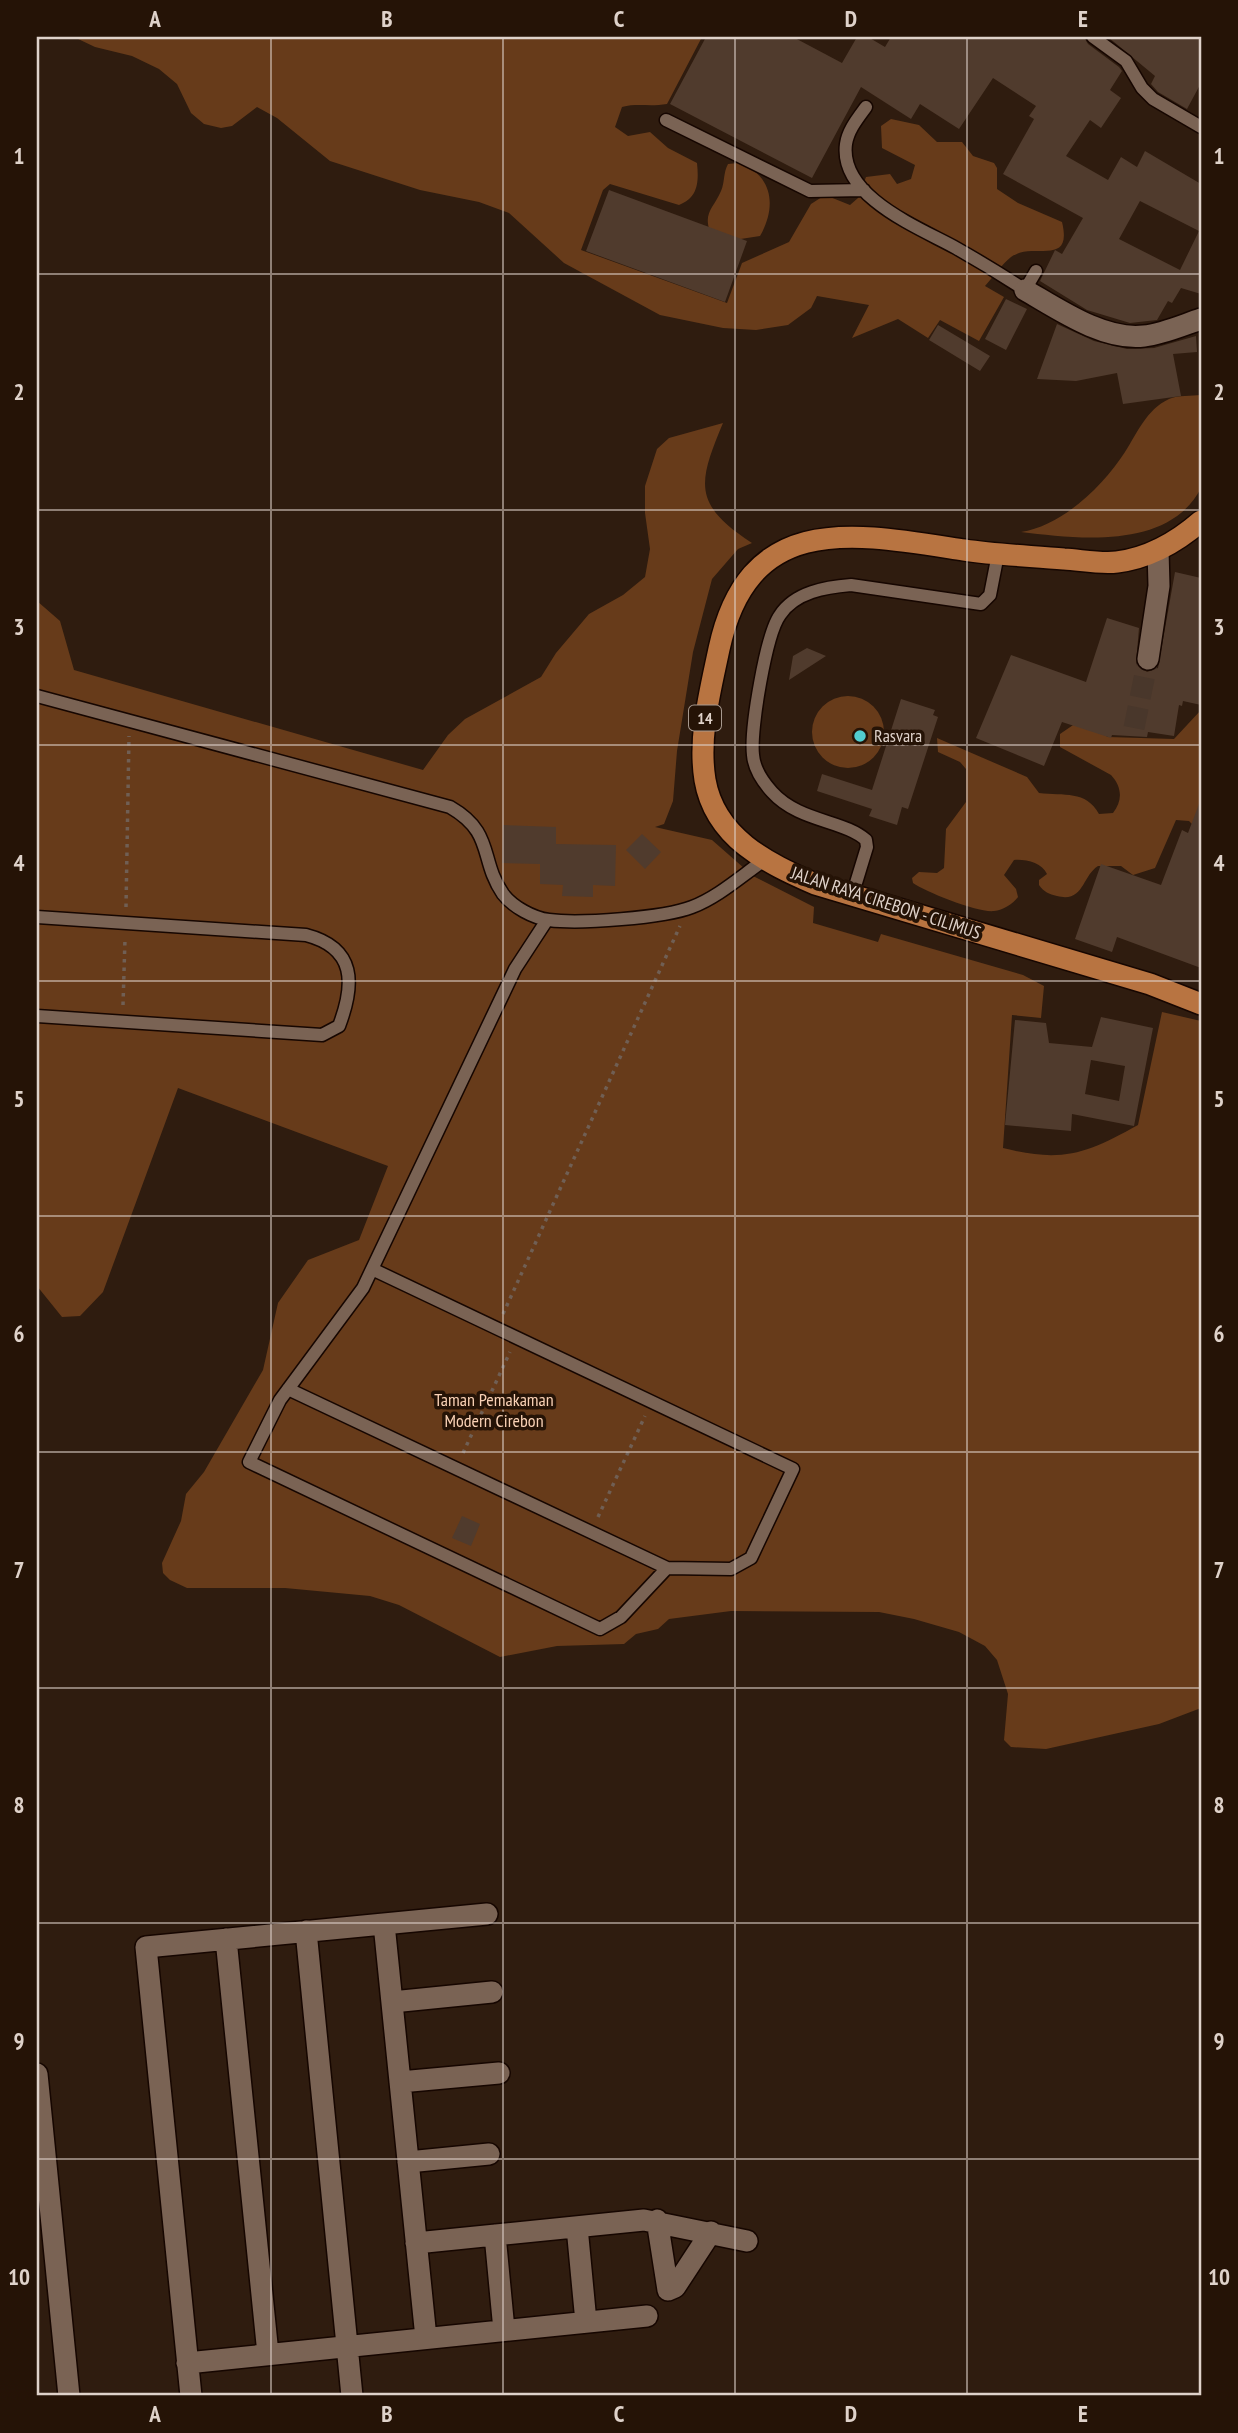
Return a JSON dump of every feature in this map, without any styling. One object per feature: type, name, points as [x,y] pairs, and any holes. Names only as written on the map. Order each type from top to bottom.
[{"type":"highway","name":"JALAN RAYA CIREBON - CILIMUS","points":[[1201,521],[1158,550],[1116,562],[998,554],[865,537],[811,540],[784,549],[751,574],[738,594],[723,632],[706,716],[704,768],[709,795],[729,830],[763,861],[815,884],[1150,984],[1201,1004]]},
{"type":"street","points":[[1030,281],[1069,314],[1126,335],[1144,337],[1201,319]]},
{"type":"street","points":[[1148,659],[1159,586],[1158,550]]},
{"type":"street","points":[[191,2396],[146,1947],[486,1914]]},
{"type":"street","points":[[384,1924],[426,2338]]},
{"type":"street","points":[[306,1931],[352,2396]]},
{"type":"street","points":[[226,1939],[268,2354]]},
{"type":"street","points":[[392,2002],[492,1992]]},
{"type":"street","points":[[400,2082],[499,2073]]},
{"type":"street","points":[[37,2074],[69,2396]]},
{"type":"street","points":[[408,2162],[489,2154]]},
{"type":"street","points":[[416,2243],[657,2220],[747,2241]]},
{"type":"street","points":[[657,2220],[668,2290],[675,2287],[711,2232]]},
{"type":"street","points":[[577,2227],[586,2322]]},
{"type":"street","points":[[495,2235],[504,2330]]},
{"type":"street","points":[[187,2362],[647,2316]]},
{"type":"lane","points":[[1093,37],[1126,61],[1142,88],[1153,99],[1201,127]]},
{"type":"lane","points":[[866,107],[853,124],[846,144],[847,164],[864,190],[911,225],[1030,281]]},
{"type":"lane","points":[[666,120],[810,191],[864,190]]},
{"type":"lane","points":[[852,896],[867,847],[866,840],[794,810],[774,794],[762,779],[753,758],[752,738],[770,635],[779,615],[792,602],[832,586],[851,585],[981,604],[990,595],[998,554]]},
{"type":"lane","points":[[37,696],[450,807],[466,816],[477,828],[504,896],[520,909],[547,920],[618,918],[688,909],[709,900],[763,861]]},
{"type":"lane","points":[[37,918],[306,935],[324,940],[336,948],[346,963],[350,987],[339,1026],[322,1035],[37,1016]]},
{"type":"lane","points":[[547,920],[515,969],[363,1287],[288,1388],[249,1462],[600,1629],[621,1617],[667,1568]]},
{"type":"lane","points":[[288,1388],[667,1568],[731,1569],[751,1558],[793,1469],[372,1269]]},
{"type":"path","points":[[123,1021],[130,720]]},
{"type":"path","points":[[496,1328],[688,909]]},
{"type":"path","points":[[456,1468],[517,1338]]},
{"type":"path","points":[[591,1532],[652,1402]]},
{"type":"green space","points":[[74,37],[702,37],[667,104],[622,107],[615,127],[628,136],[650,132],[668,148],[697,163],[698,177],[694,194],[679,205],[610,184],[603,190],[581,250],[727,303],[742,263],[789,242],[811,204],[825,195],[850,205],[858,198],[866,177],[890,174],[897,184],[911,179],[915,165],[882,148],[881,126],[891,119],[919,125],[937,142],[962,142],[973,156],[994,163],[997,168],[997,189],[1018,203],[1062,222],[1064,236],[1062,245],[1056,249],[1030,251],[1011,257],[985,286],[1004,297],[979,341],[940,320],[928,338],[898,319],[852,338],[869,305],[817,296],[811,308],[788,325],[756,330],[723,328],[660,315],[564,263],[509,213],[479,202],[420,190],[330,161],[277,118],[257,107],[232,126],[221,128],[204,124],[191,113],[177,84],[159,69],[132,56],[95,47]]},
{"type":"green space","points":[[738,163],[759,175],[765,183],[770,203],[769,214],[760,236],[734,240],[710,232],[708,220],[710,210],[722,188],[728,164]]},
{"type":"green space","points":[[1201,395],[1201,488],[1186,508],[1168,522],[1145,531],[1095,538],[1021,532],[1051,522],[1093,491],[1116,465],[1154,409],[1169,399]]},
{"type":"green space","name":"Taman Pemakaman Modern Cirebon","points":[[723,423],[705,477],[706,491],[710,504],[719,516],[752,543],[738,549],[712,579],[693,652],[677,751],[673,801],[664,824],[655,827],[712,840],[753,876],[814,907],[813,923],[878,942],[881,934],[1023,975],[1044,986],[1041,1018],[1012,1015],[1003,1148],[1042,1155],[1073,1153],[1103,1143],[1138,1125],[1162,1012],[1201,1021],[1201,1708],[1159,1724],[1046,1749],[1011,1747],[1004,1740],[1008,1694],[997,1660],[985,1646],[959,1632],[879,1612],[731,1611],[669,1619],[658,1629],[636,1634],[624,1644],[557,1646],[500,1657],[399,1605],[370,1596],[285,1588],[187,1588],[170,1580],[163,1573],[162,1563],[181,1521],[186,1494],[204,1472],[263,1370],[278,1303],[308,1260],[359,1240],[388,1166],[178,1088],[103,1292],[80,1316],[62,1317],[37,1286],[37,601],[60,621],[74,670],[423,770],[448,735],[465,719],[541,677],[556,653],[589,614],[623,595],[645,577],[650,549],[645,513],[645,486],[657,449],[669,438]]},
{"type":"green space","points":[[855,696],[874,706],[882,718],[882,746],[874,758],[862,766],[841,768],[822,758],[814,746],[812,725],[822,706],[834,698]]},
{"type":"green space","points":[[1201,710],[1201,826],[1196,828],[1189,821],[1176,820],[1155,868],[1133,875],[1121,866],[1098,866],[1078,892],[1066,897],[1049,893],[1039,885],[1039,880],[1047,874],[1038,864],[1014,860],[1004,875],[1016,889],[1018,897],[1007,906],[994,911],[976,909],[952,901],[913,883],[912,878],[919,872],[937,873],[944,868],[946,829],[966,802],[966,769],[960,762],[938,752],[937,738],[1027,777],[1039,793],[1074,796],[1088,801],[1099,814],[1113,813],[1120,798],[1115,780],[1111,775],[1060,747],[1060,734],[1079,721],[1108,737],[1174,739]]},
{"type":"building","points":[[706,37],[793,37],[842,63],[857,37],[868,37],[885,47],[891,37],[1084,37],[1088,44],[1122,71],[1110,90],[1121,98],[1101,128],[1090,120],[1066,156],[1108,180],[1121,157],[1137,167],[1145,151],[1201,184],[1201,294],[1181,288],[1172,303],[1168,301],[1157,320],[1130,323],[1087,310],[1040,281],[1055,250],[1062,254],[1083,218],[1003,174],[1034,119],[1029,116],[1036,106],[993,78],[959,129],[920,104],[911,119],[861,87],[812,178],[670,104]],"holes":[[[1140,201],[1199,231],[1180,270],[1119,239]]]},
{"type":"building","points":[[1108,37],[1201,37],[1201,83],[1187,109],[1158,92],[1151,84],[1155,76]]},
{"type":"building","points":[[609,190],[747,241],[725,302],[586,251]]},
{"type":"building","points":[[1006,299],[1027,309],[1006,350],[985,339]]},
{"type":"building","points":[[1057,324],[1094,341],[1127,349],[1154,348],[1196,336],[1197,352],[1173,354],[1181,396],[1123,404],[1117,373],[1076,381],[1037,379]]},
{"type":"building","points":[[938,325],[990,356],[980,371],[929,340]]},
{"type":"building","points":[[1175,572],[1201,578],[1201,705],[1183,701],[1182,706],[1179,705],[1174,736],[1148,732],[1147,737],[1112,735],[1111,738],[1062,722],[1044,766],[976,738],[1011,655],[1086,682],[1107,618],[1139,628],[1136,664],[1147,672],[1158,668]]},
{"type":"building","points":[[807,648],[826,656],[789,680],[793,656]]},
{"type":"building","points":[[901,699],[935,710],[933,715],[938,717],[908,809],[902,807],[897,825],[869,816],[872,809],[817,791],[822,774],[872,790]]},
{"type":"building","points":[[1199,804],[1201,968],[1117,937],[1112,952],[1075,939],[1101,864],[1161,885],[1182,830],[1188,833]]},
{"type":"building","points":[[503,825],[556,827],[556,844],[616,845],[615,886],[593,885],[593,897],[562,896],[563,885],[540,884],[540,864],[502,863]]},
{"type":"building","points":[[642,834],[661,852],[645,869],[626,850]]},
{"type":"building","points":[[1101,1017],[1153,1028],[1134,1126],[1072,1114],[1071,1131],[1005,1125],[1015,1020],[1046,1023],[1049,1043],[1092,1047]],"holes":[[[1091,1060],[1125,1066],[1119,1101],[1085,1094]]]},
{"type":"building","points":[[462,1516],[480,1524],[471,1546],[452,1538]]},
{"type":"tunnel","points":[[1134,728],[1148,659]]},
{"type":"place","name":"Rasvara","points":[[860,736]]}]
